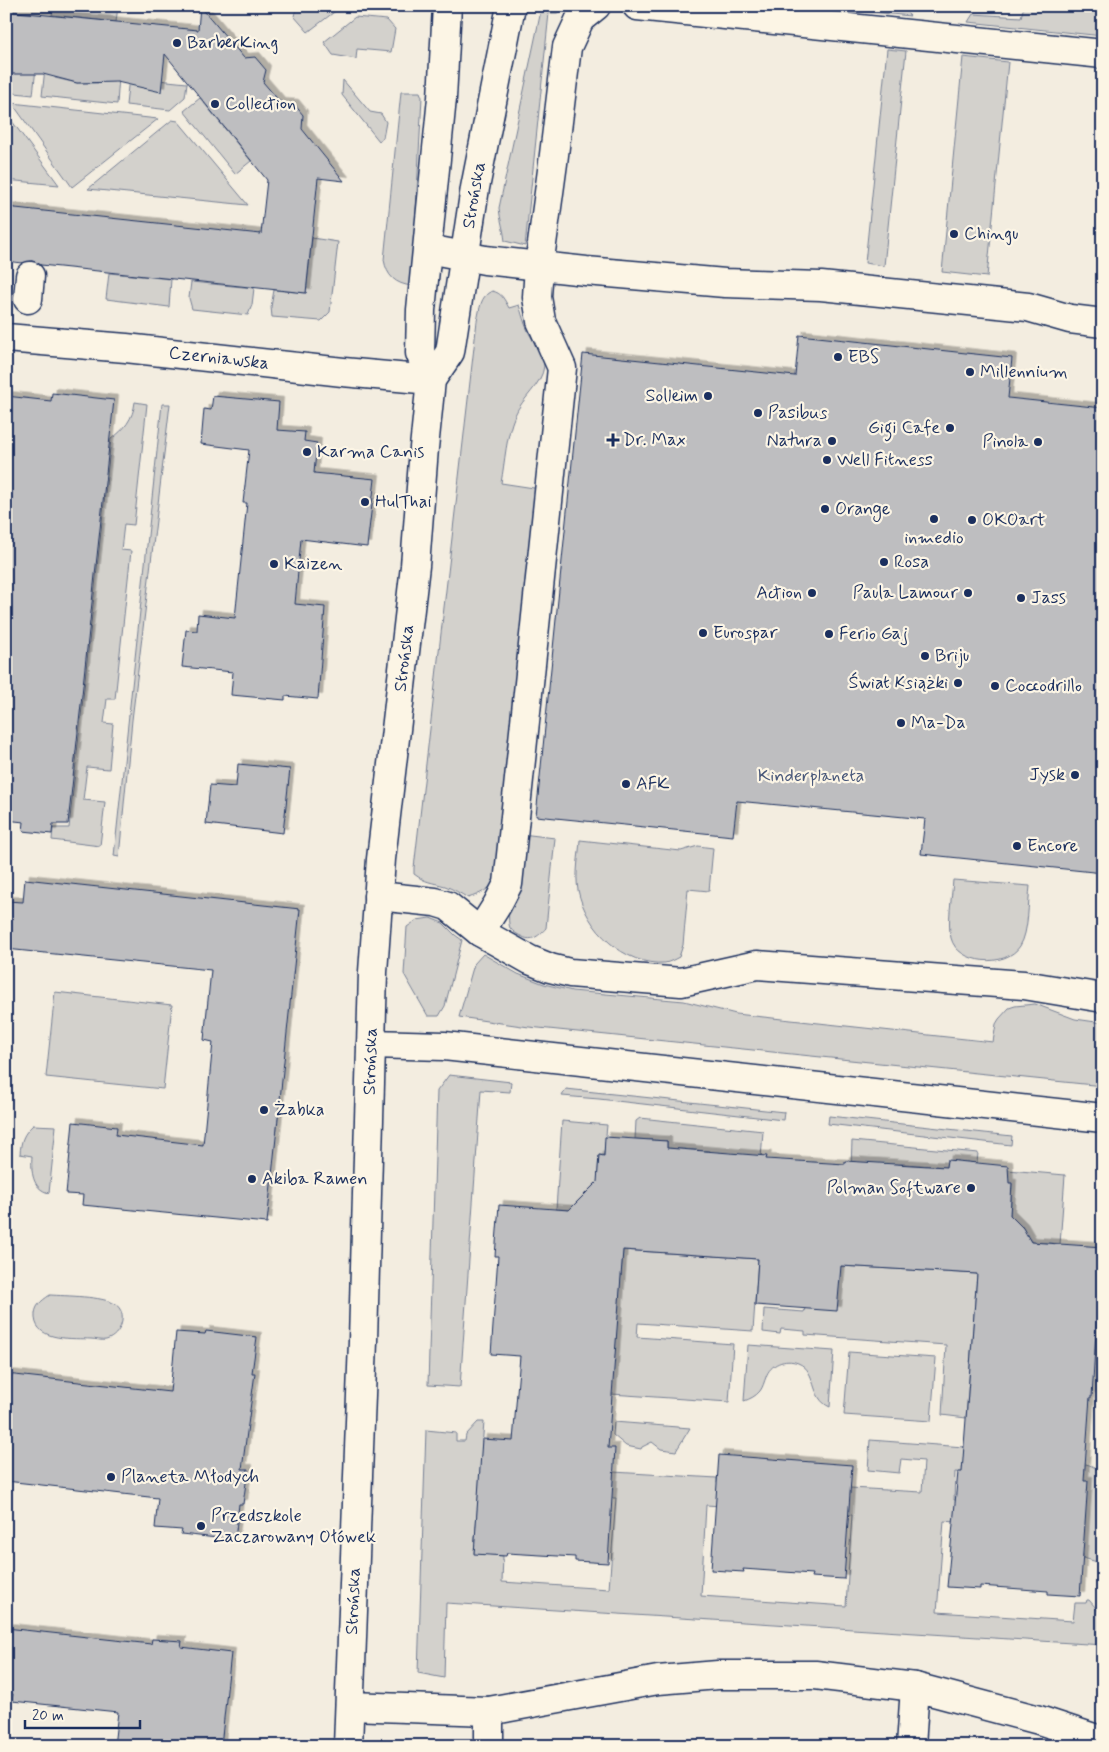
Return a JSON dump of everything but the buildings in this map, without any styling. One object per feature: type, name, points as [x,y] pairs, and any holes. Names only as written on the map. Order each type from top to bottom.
[{"type":"street","name":"Strońska","points":[[348,1746],[373,972],[378,896],[415,566],[431,380],[420,353],[423,288],[442,98],[447,6]]},
{"type":"street","name":"Strońska","points":[[431,380],[450,352],[478,169],[511,6]]},
{"type":"street","points":[[480,932],[508,884],[562,368],[541,321],[537,297],[538,266],[567,47],[580,19],[596,6]]},
{"type":"street","points":[[637,6],[1103,54]]},
{"type":"street","points":[[428,249],[485,260],[538,266],[725,283],[822,286],[1028,307],[1070,319],[1103,323]]},
{"type":"street","name":"Czerniawska","points":[[6,338],[126,348],[431,380]]},
{"type":"street","points":[[378,896],[435,902],[448,906],[480,932],[530,960],[550,968],[570,972],[681,982],[757,965],[1024,985],[1103,998]]},
{"type":"street","points":[[371,1044],[444,1046],[1103,1118]]},
{"type":"street","points":[[350,1706],[489,1711],[658,1680],[718,1675],[815,1675],[915,1687],[1039,1720],[1103,1741]]},
{"type":"street","points":[[911,1746],[915,1687]]},
{"type":"street","points":[[489,1711],[489,1746]]},
{"type":"shaded area","points":[[53,6],[118,6],[116,22],[52,15]]},
{"type":"shaded area","points":[[297,6],[342,6],[308,32],[294,16]]},
{"type":"shaded area","points":[[542,6],[571,6],[557,13],[549,13],[525,246],[505,241],[499,208]]},
{"type":"shaded area","points":[[817,6],[901,6],[910,16]]},
{"type":"shaded area","points":[[1024,6],[1103,6],[1103,36],[968,22],[973,14],[1021,17]]},
{"type":"shaded area","points":[[355,17],[387,20],[395,29],[391,52],[357,49],[356,59],[333,55],[324,42]]},
{"type":"shaded area","points":[[887,49],[906,51],[884,266],[865,263]]},
{"type":"shaded area","points":[[963,57],[1008,62],[987,277],[942,272]]},
{"type":"shaded area","points":[[36,68],[33,95],[6,92],[6,74]]},
{"type":"shaded area","points":[[45,68],[56,70],[55,78],[77,83],[98,83],[99,74],[119,76],[117,104],[42,96]]},
{"type":"shaded area","points":[[129,77],[187,83],[185,97],[170,110],[126,105]]},
{"type":"shaded area","points":[[343,80],[370,112],[381,114],[386,122],[383,138],[379,141],[342,95]]},
{"type":"shaded area","points":[[401,92],[420,92],[422,97],[412,286],[396,281],[387,271],[384,260]]},
{"type":"shaded area","points":[[200,98],[251,161],[235,174],[184,111]]},
{"type":"shaded area","points":[[12,103],[158,119],[72,187]]},
{"type":"shaded area","points":[[6,113],[59,185],[6,180]]},
{"type":"shaded area","points":[[172,120],[178,121],[248,205],[88,189]]},
{"type":"shaded area","points":[[312,238],[338,242],[330,312],[321,321],[272,317],[271,307],[274,290],[306,293]]},
{"type":"shaded area","points":[[109,273],[171,279],[169,307],[106,299]]},
{"type":"shaded area","points":[[191,282],[254,288],[252,305],[248,315],[192,309],[189,298]]},
{"type":"shaded area","points":[[492,291],[504,299],[509,308],[519,305],[530,335],[544,361],[544,366],[540,379],[518,409],[512,423],[501,483],[534,488],[538,494],[498,879],[484,891],[468,898],[448,887],[422,879],[414,874],[414,868],[477,321],[485,296]]},
{"type":"shaded area","points":[[135,402],[147,404],[134,525],[124,524],[121,550],[131,551],[115,699],[107,699],[104,723],[113,724],[109,769],[87,767],[83,800],[105,802],[100,846],[52,840],[53,828],[69,828],[111,439],[127,424]]},
{"type":"shaded area","points":[[162,404],[170,404],[132,720],[119,857],[114,856]]},
{"type":"shaded area","points":[[522,834],[555,838],[546,928],[530,939],[513,931],[510,928],[509,921],[510,897]]},
{"type":"shaded area","points":[[580,840],[681,851],[698,846],[713,848],[709,891],[688,889],[683,945],[679,957],[665,963],[635,958],[622,952],[598,931],[582,904],[578,890],[577,871]]},
{"type":"shaded area","points":[[953,880],[1030,886],[1025,933],[1020,946],[1013,953],[1004,958],[983,960],[963,954],[955,947],[949,925]]},
{"type":"shaded area","points":[[430,918],[443,923],[462,940],[445,1006],[439,1016],[428,1016],[404,974],[407,927],[417,920]]},
{"type":"shaded area","points":[[483,954],[518,974],[544,984],[572,991],[684,1001],[736,1014],[993,1042],[996,1024],[1009,1008],[1035,1004],[1075,1019],[1103,1023],[1103,1086],[529,1027],[459,1017],[474,964]]},
{"type":"shaded area","points":[[55,992],[172,1005],[163,1089],[46,1077]]},
{"type":"shaded area","points":[[449,1075],[511,1082],[510,1092],[481,1090],[460,1387],[428,1385],[437,1091]]},
{"type":"shaded area","points":[[566,1089],[784,1112],[783,1120],[562,1096]]},
{"type":"shaded area","points":[[829,1116],[1012,1136],[1011,1145],[828,1124]]},
{"type":"shaded area","points":[[640,1118],[763,1131],[761,1159],[709,1156],[709,1151],[667,1148],[667,1141],[635,1139],[636,1121]]},
{"type":"shaded area","points":[[562,1121],[607,1125],[604,1155],[599,1155],[597,1188],[572,1210],[556,1209]]},
{"type":"shaded area","points":[[33,1125],[56,1126],[49,1193],[39,1188],[34,1179],[32,1156],[20,1154],[23,1138]]},
{"type":"shaded area","points":[[852,1141],[978,1153],[977,1163],[947,1160],[946,1167],[904,1164],[851,1166]]},
{"type":"shaded area","points":[[1008,1170],[1065,1175],[1060,1244],[1032,1242],[1022,1231],[1024,1230],[1022,1226],[1020,1228],[1010,1217],[1012,1184],[1008,1183]]},
{"type":"shaded area","points":[[623,1250],[758,1259],[753,1331],[638,1323],[637,1337],[733,1344],[729,1402],[611,1394]]},
{"type":"shaded area","points":[[841,1266],[977,1274],[966,1418],[942,1415],[946,1345],[805,1335],[805,1331],[781,1329],[780,1334],[763,1332],[764,1309],[804,1312],[805,1308]]},
{"type":"shaded area","points":[[50,1295],[109,1301],[115,1304],[122,1313],[119,1329],[111,1338],[104,1340],[49,1335],[37,1326],[35,1314],[39,1304]]},
{"type":"shaded area","points":[[748,1345],[834,1351],[830,1407],[823,1403],[819,1397],[804,1367],[798,1363],[788,1361],[774,1366],[768,1372],[760,1391],[744,1401]]},
{"type":"shaded area","points":[[849,1352],[936,1358],[931,1421],[844,1415]]},
{"type":"shaded area","points":[[478,1422],[484,1422],[474,1553],[503,1556],[502,1582],[609,1589],[616,1498],[608,1498],[613,1472],[717,1478],[717,1483],[723,1484],[721,1506],[706,1505],[701,1596],[846,1606],[852,1515],[842,1514],[850,1488],[922,1492],[924,1461],[901,1459],[899,1473],[868,1470],[870,1440],[1004,1450],[1002,1475],[955,1472],[954,1500],[957,1500],[956,1522],[944,1521],[937,1612],[1073,1621],[1075,1603],[1086,1603],[1089,1600],[1103,1616],[1103,1645],[446,1603],[444,1678],[418,1673],[426,1430],[456,1433],[456,1441],[465,1441],[466,1435]]},
{"type":"shaded area","points":[[614,1422],[690,1428],[676,1451],[661,1449],[652,1442],[641,1449],[626,1446],[613,1435]]},
{"type":"shaded area","points":[[1053,1462],[1074,1462],[1088,1465],[1099,1471],[1103,1477],[1101,1563],[1083,1558],[1083,1554],[1080,1554],[1052,1479]]},
{"type":"place","name":"BarberKing","points":[[177,43]]},
{"type":"place","name":"Collection","points":[[215,104]]},
{"type":"place","name":"Chingu","points":[[954,234]]},
{"type":"place","name":"EBS","points":[[838,357]]},
{"type":"place","name":"Millennium","points":[[970,372]]},
{"type":"place","name":"Solleim","points":[[708,396]]},
{"type":"place","name":"Pasibus","points":[[758,413]]},
{"type":"place","name":"Gigi Cafe","points":[[950,428]]},
{"type":"place","name":"Dr. Max","points":[[613,440]]},
{"type":"place","name":"Natura","points":[[832,441]]},
{"type":"place","name":"Pinola","points":[[1038,442]]},
{"type":"place","name":"Karma Canis","points":[[307,452]]},
{"type":"place","name":"Well Fitness","points":[[827,460]]},
{"type":"place","name":"HulThai","points":[[365,502]]},
{"type":"place","name":"Orange","points":[[825,509]]},
{"type":"place","name":"inmedio","points":[[934,519]]},
{"type":"place","name":"OKOart","points":[[972,520]]},
{"type":"place","name":"Rosa","points":[[884,562]]},
{"type":"place","name":"Kaizen","points":[[274,564]]},
{"type":"place","name":"Action","points":[[812,593]]},
{"type":"place","name":"Paula Lamour","points":[[968,593]]},
{"type":"place","name":"Jass","points":[[1021,598]]},
{"type":"place","name":"Eurospar","points":[[703,633]]},
{"type":"place","name":"Ferio Gaj","points":[[829,634]]},
{"type":"place","name":"Briju","points":[[925,656]]},
{"type":"place","name":"Świat Książki","points":[[958,683]]},
{"type":"place","name":"Coccodrillo","points":[[995,686]]},
{"type":"place","name":"Ma-Da","points":[[901,723]]},
{"type":"place","name":"Jysk","points":[[1075,775]]},
{"type":"place","name":"AFK","points":[[626,784]]},
{"type":"place","name":"Encore","points":[[1017,846]]},
{"type":"place","name":"Żabka","points":[[264,1110]]},
{"type":"place","name":"Akiba Ramen","points":[[252,1179]]},
{"type":"place","name":"Polman Software","points":[[971,1188]]},
{"type":"place","name":"Planeta Młodych","points":[[111,1477]]},
{"type":"place","name":"Przedszkole Zaczarowany Ołówek","points":[[201,1526]]},
{"type":"park label","name":"Kinderplaneta","points":[[811,776]]}]
